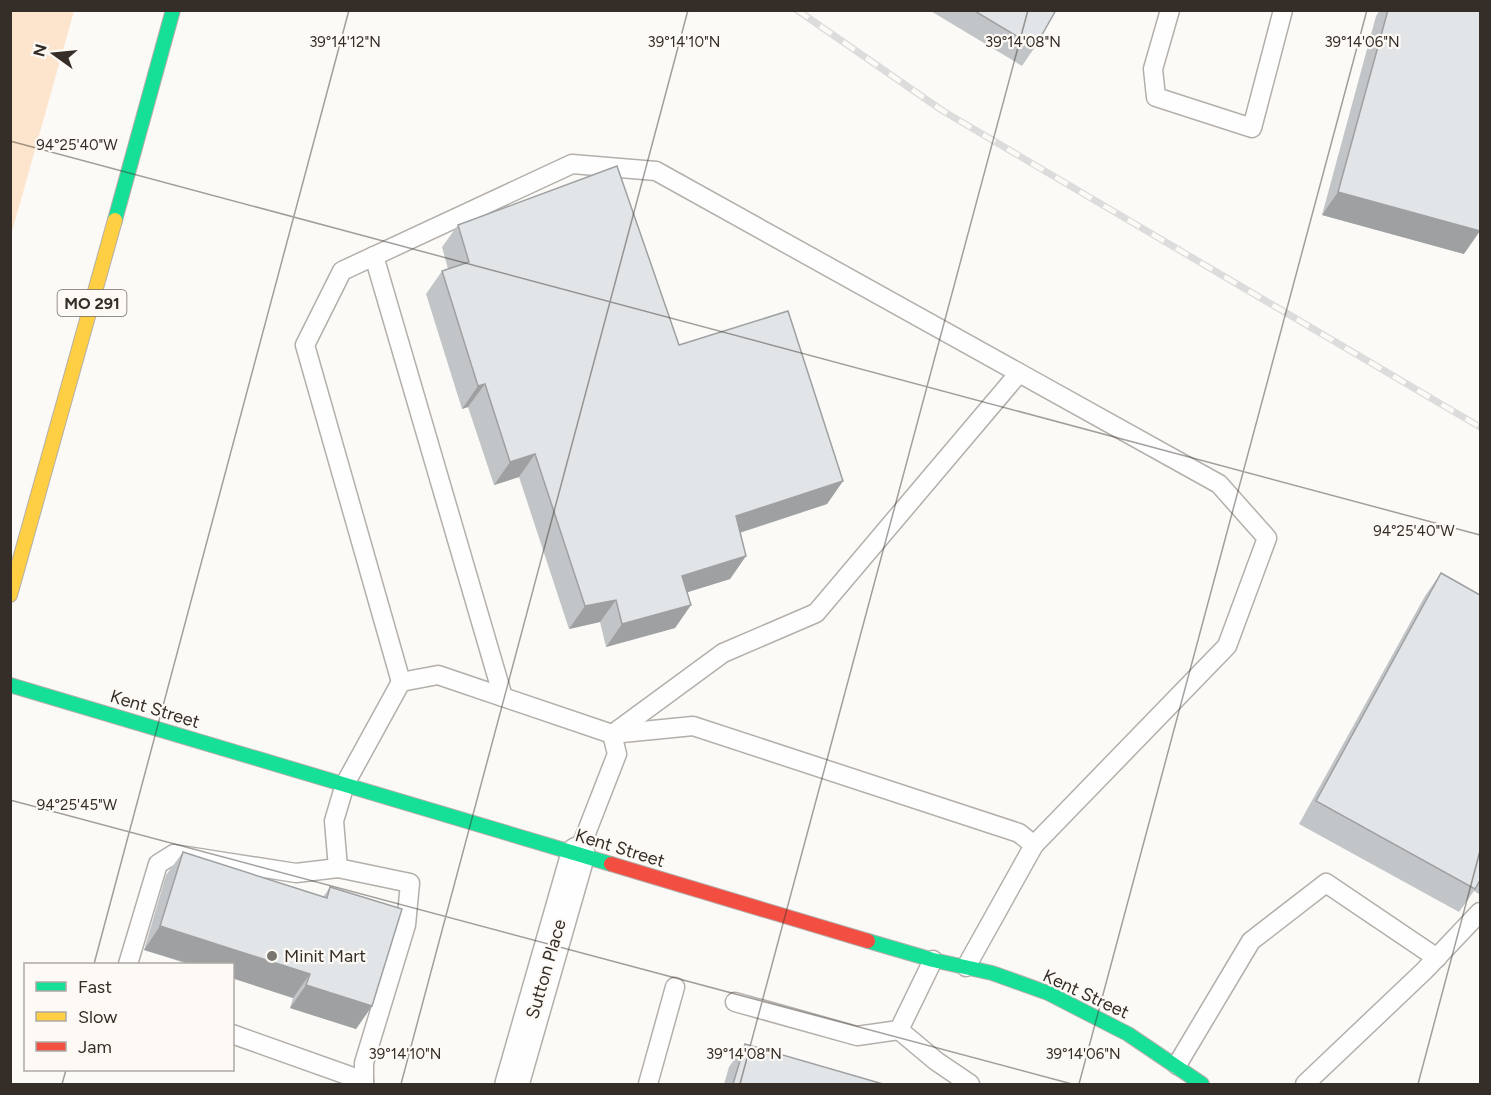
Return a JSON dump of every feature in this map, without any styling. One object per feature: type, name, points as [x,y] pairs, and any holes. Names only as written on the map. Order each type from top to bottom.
[{"type":"main road","name":"MO 291","points":[[10,595],[173,10]]},
{"type":"main road","name":"Kent Street","points":[[10,685],[933,960],[992,974],[1052,995],[1114,1025],[1177,1065],[1202,1084]]},
{"type":"street","name":"Sutton Place","points":[[512,1084],[579,854]]},
{"type":"lane","points":[[1170,10],[1153,69],[1156,97],[1252,129],[1283,10]]},
{"type":"lane","points":[[338,868],[334,821],[345,784],[401,682],[305,345],[342,271],[572,164],[656,171],[1219,484],[1267,538],[1227,646],[1034,845],[966,967]]},
{"type":"lane","points":[[374,256],[503,697]]},
{"type":"lane","points":[[612,734],[723,653],[816,613],[1019,373]]},
{"type":"lane","points":[[401,682],[438,675],[612,734],[693,726],[1019,833],[1034,845]]},
{"type":"lane","points":[[579,854],[617,754],[612,734]]},
{"type":"lane","points":[[128,963],[158,864],[174,854],[296,873],[338,868],[410,883],[406,925],[364,1063],[364,1083],[234,1035]]},
{"type":"lane","points":[[1177,1065],[1251,941],[1326,884],[1437,958]]},
{"type":"lane","points":[[1305,1084],[1437,958],[1480,912]]},
{"type":"lane","points":[[899,1030],[933,960]]},
{"type":"lane","points":[[648,1084],[675,987]]},
{"type":"lane","points":[[735,1002],[857,1036],[899,1030],[936,1061],[970,1084]]},
{"type":"shaded area","points":[[10,11],[74,11],[11,235]]},
{"type":"building","points":[[973,10],[1056,10],[1035,47]]},
{"type":"building","points":[[1388,10],[1480,10],[1480,231],[1338,192]]},
{"type":"building","points":[[617,166],[679,345],[788,311],[843,481],[736,516],[746,556],[682,576],[691,605],[622,624],[616,600],[585,606],[535,454],[510,462],[485,384],[478,386],[442,271],[469,262],[458,225]]},
{"type":"building","points":[[1441,573],[1480,595],[1480,880],[1475,889],[1316,801]]},
{"type":"building","name":"Minit Mart","points":[[183,852],[327,898],[330,887],[402,909],[372,1006],[306,985],[310,974],[160,926]]},
{"type":"building","points":[[745,1044],[883,1084],[733,1084]]},
{"type":"railway","points":[[797,10],[943,111],[1480,427]]},
{"type":"traffic: fast","points":[[115,220],[173,10]]},
{"type":"traffic: fast","points":[[10,685],[611,864]]},
{"type":"traffic: fast","points":[[868,941],[933,960],[992,973],[1048,993],[1128,1034],[1202,1084]]},
{"type":"traffic: slow","points":[[10,595],[115,220]]},
{"type":"traffic: jam","points":[[611,864],[868,941]]},
{"type":"place","name":"Minit Mart","points":[[272,956]]}]
